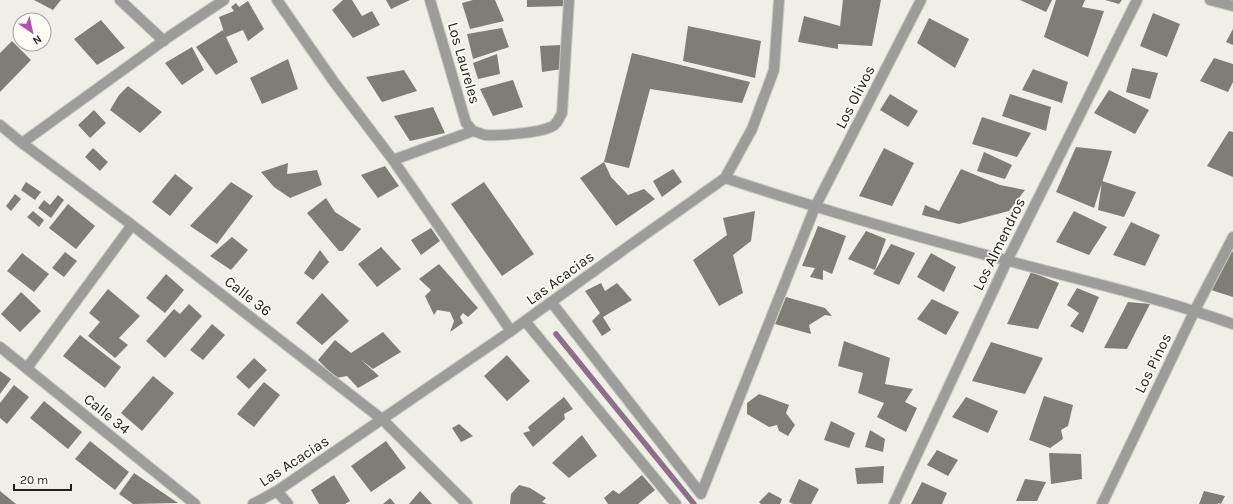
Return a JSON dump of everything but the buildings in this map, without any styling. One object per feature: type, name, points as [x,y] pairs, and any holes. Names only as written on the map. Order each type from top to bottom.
[{"type":"street","points":[[120,0],[164,41]]},
{"type":"street","points":[[22,143],[164,41],[224,0]]},
{"type":"street","points":[[277,0],[334,82],[393,160],[511,332]]},
{"type":"street","name":"Los Laureles","points":[[430,0],[466,123],[473,131]]},
{"type":"street","points":[[393,160],[473,131],[484,135],[502,135],[551,127],[558,121],[562,113],[569,0]]},
{"type":"street","name":"Las Acacias","points":[[253,504],[277,491],[511,332],[725,178],[752,129],[774,70],[779,0]]},
{"type":"street","name":"Los Olivos","points":[[552,303],[701,494],[815,207],[921,0]]},
{"type":"street","name":"Los Almendros","points":[[894,504],[1007,261],[1137,0]]},
{"type":"street","points":[[1210,0],[1233,6]]},
{"type":"street","name":"Calle 36","points":[[0,125],[132,225],[383,420],[467,504]]},
{"type":"street","points":[[725,178],[815,207],[1007,261],[1195,310],[1233,324]]},
{"type":"street","points":[[27,368],[132,225]]},
{"type":"street","name":"Los Pinos","points":[[1102,504],[1195,310],[1233,237]]},
{"type":"street","points":[[525,321],[676,504]]},
{"type":"street","name":"Calle 34","points":[[0,347],[195,504]]},
{"type":"street","points":[[277,491],[288,504]]},
{"type":"waterway","points":[[556,334],[694,504]]}]
